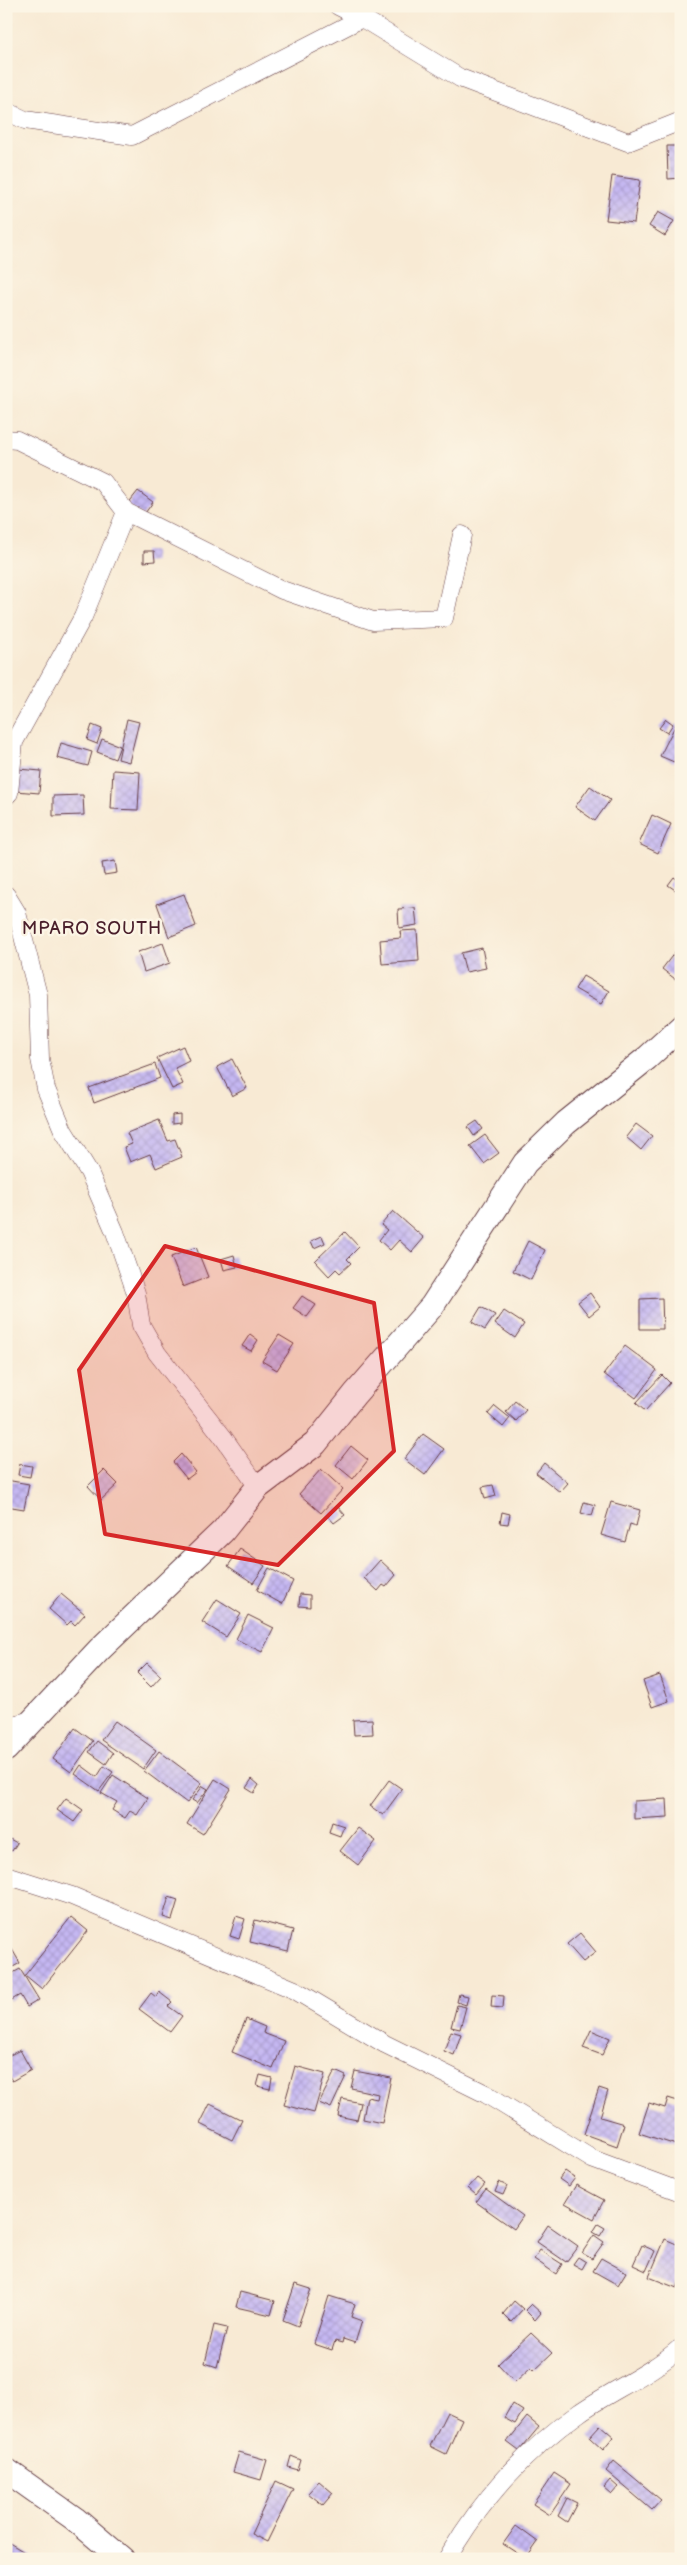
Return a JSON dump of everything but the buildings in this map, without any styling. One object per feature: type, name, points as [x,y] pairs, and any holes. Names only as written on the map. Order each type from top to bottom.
[{"type":"street","points":[[338,6],[362,18],[460,78],[628,142],[681,121]]},
{"type":"street","points":[[6,112],[25,120],[132,136],[362,18]]},
{"type":"street","points":[[6,439],[17,440],[103,482],[126,512],[282,590],[373,621],[444,618],[462,535]]},
{"type":"street","points":[[6,796],[9,792],[14,742],[83,617],[126,512]]},
{"type":"street","points":[[6,895],[17,913],[38,994],[40,1059],[46,1089],[63,1130],[89,1172],[115,1232],[136,1293],[141,1325],[157,1353],[223,1437],[258,1487]]},
{"type":"street","points":[[6,1749],[99,1650],[223,1531],[258,1487],[315,1444],[432,1306],[525,1163],[566,1123],[681,1027]]},
{"type":"street","points":[[6,1727],[32,1720]]},
{"type":"street","points":[[6,1875],[72,1896],[295,1990],[385,2044],[486,2094],[592,2158],[681,2192]]},
{"type":"street","points":[[447,2559],[487,2499],[530,2453],[577,2414],[667,2359],[681,2346]]},
{"type":"street","points":[[6,2470],[75,2519],[122,2559]]},
{"type":"highlighted area","points":[[165,1246],[374,1303],[394,1451],[278,1565],[105,1534],[79,1370]]},
{"type":"district","name":"MPARO SOUTH","points":[[92,928]]}]
